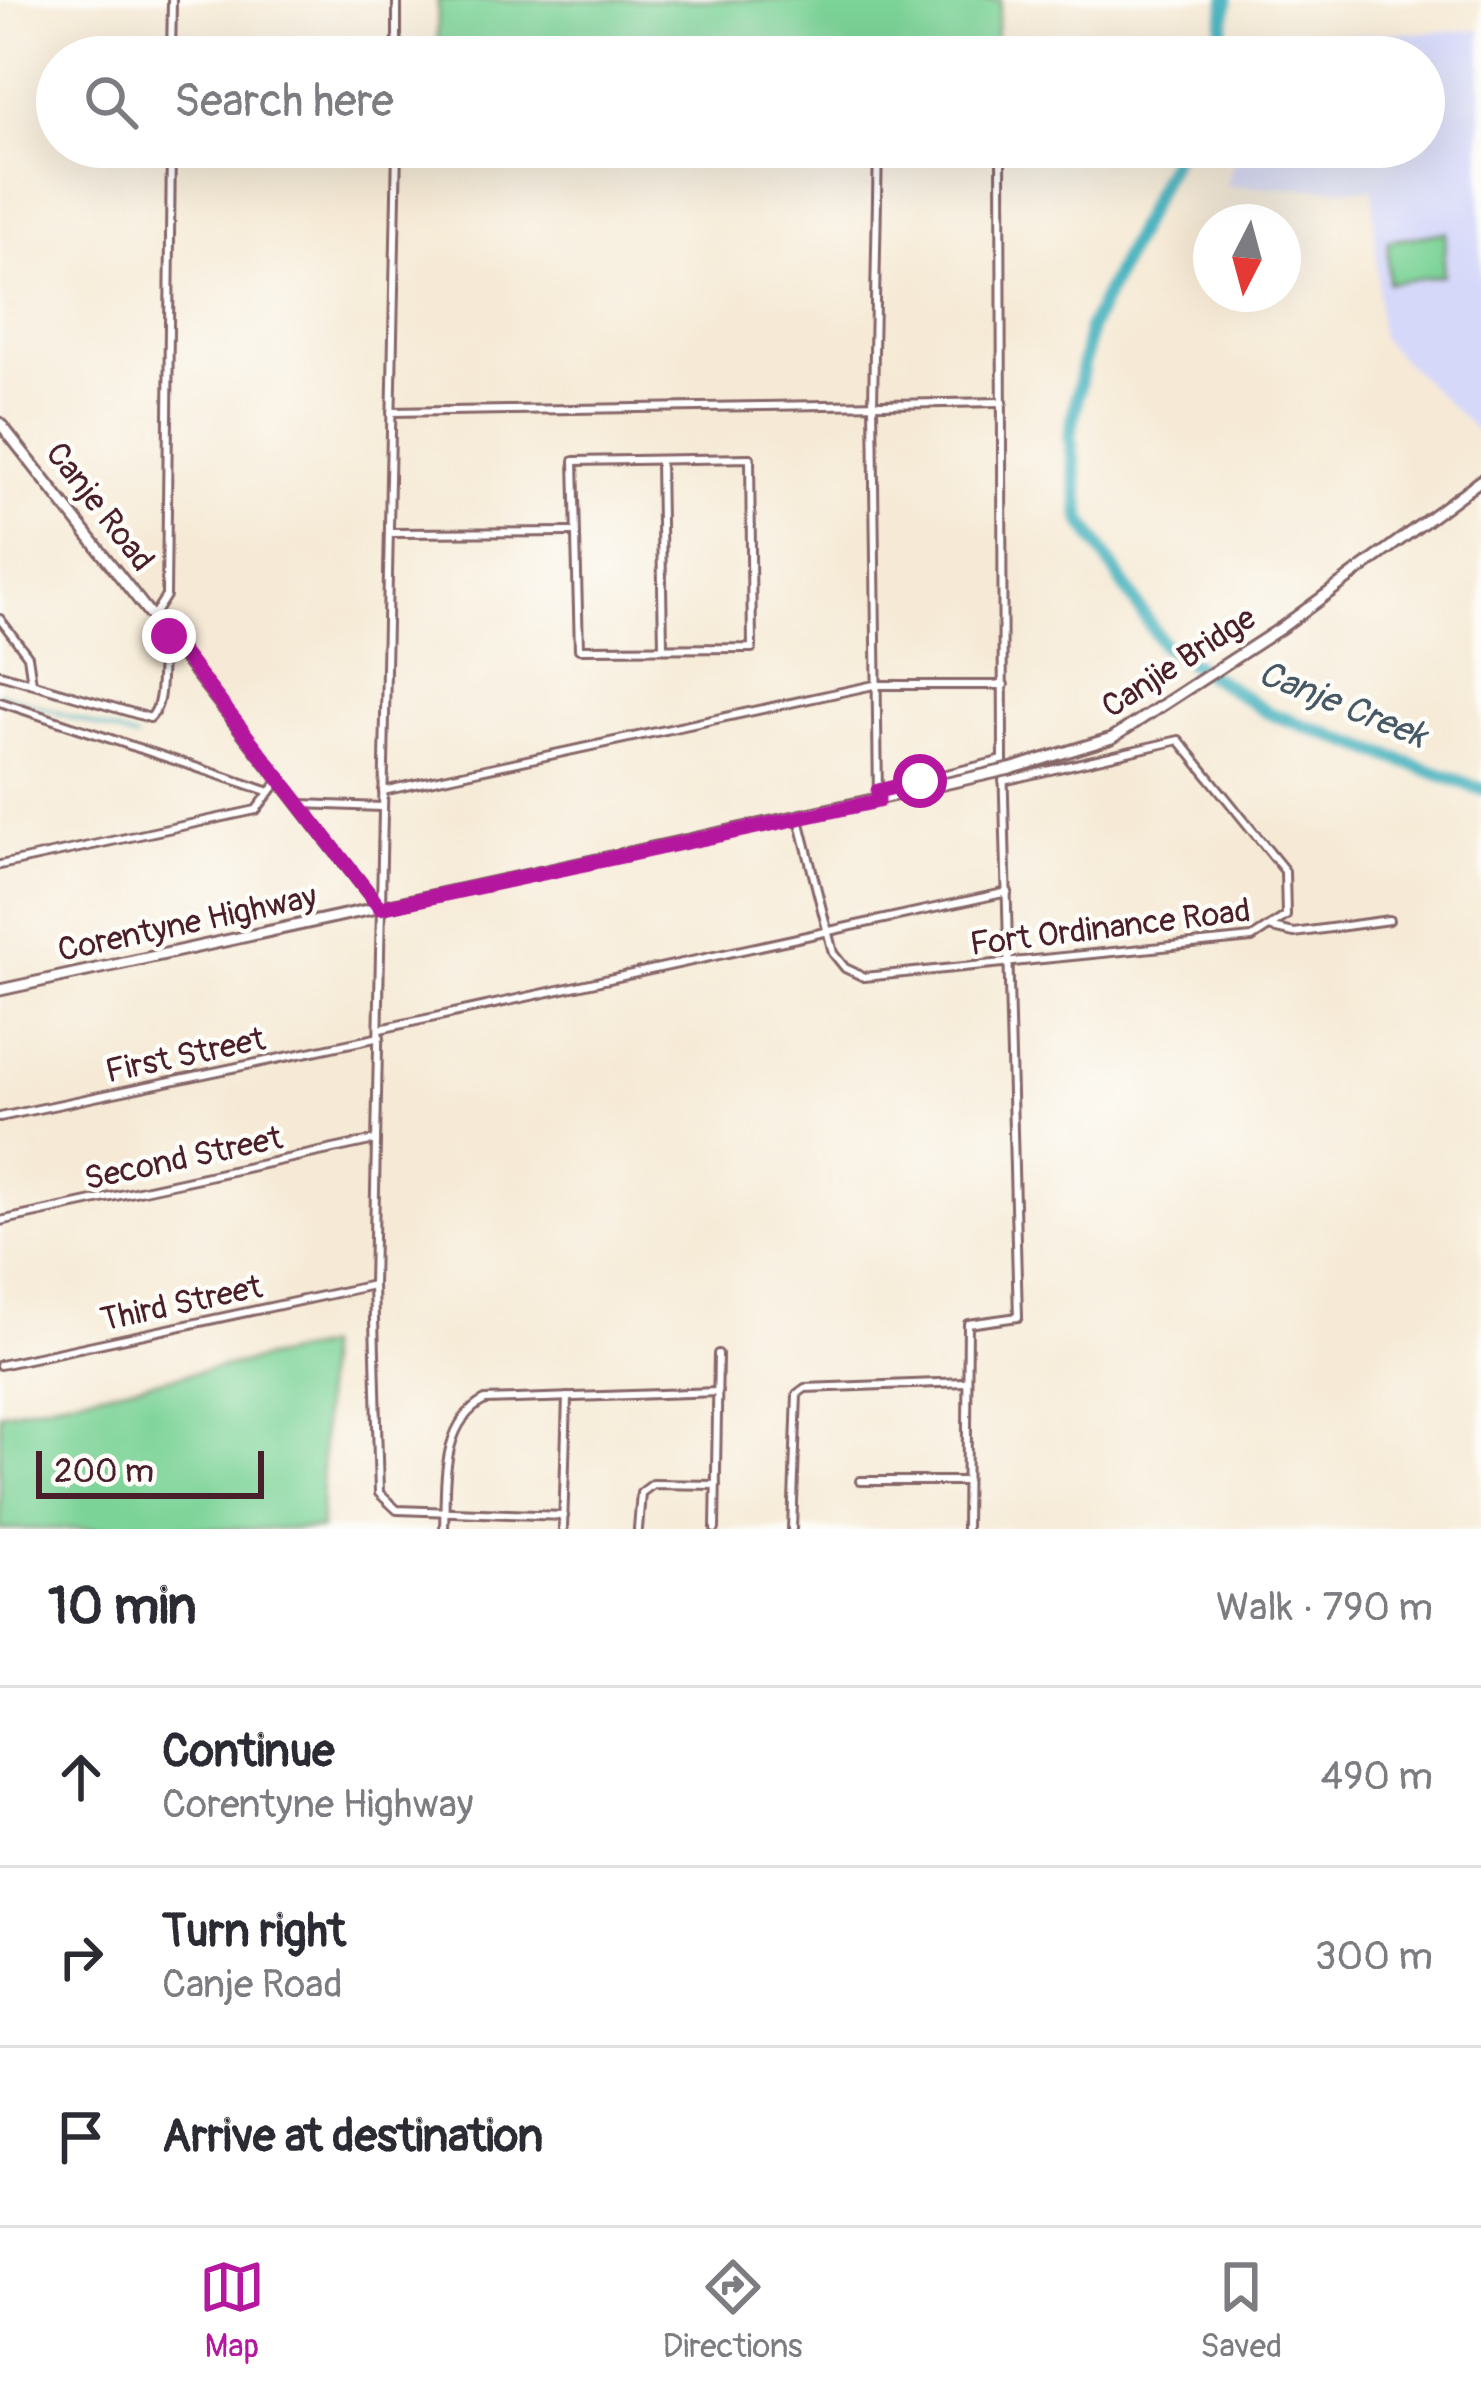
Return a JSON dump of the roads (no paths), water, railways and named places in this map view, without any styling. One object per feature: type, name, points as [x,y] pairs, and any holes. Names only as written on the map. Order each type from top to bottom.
[{"type":"main road","name":"Canje Road","points":[[0,423],[380,908]]},
{"type":"main road","name":"Canjie Bridge","points":[[878,796],[1010,770],[1112,738],[1281,628],[1481,481]]},
{"type":"main road","name":"Corentyne Highway","points":[[0,990],[799,819],[878,796]]},
{"type":"street","points":[[172,0],[172,36]]},
{"type":"street","points":[[397,0],[397,36]]},
{"type":"street","points":[[153,616],[166,596],[170,168]]},
{"type":"street","points":[[397,168],[373,1285],[379,1493],[386,1506],[564,1516]]},
{"type":"street","points":[[878,168],[873,404],[878,796],[1003,760]]},
{"type":"street","points":[[965,1529],[966,1331],[975,1320],[1018,1317],[1003,760],[1001,168]]},
{"type":"street","points":[[391,412],[1003,402]]},
{"type":"street","points":[[750,458],[752,648],[579,649],[574,532],[574,461],[750,458]]},
{"type":"street","points":[[660,460],[664,649]]},
{"type":"street","points":[[389,533],[574,532]]},
{"type":"street","points":[[0,619],[28,656],[32,683]]},
{"type":"street","points":[[0,674],[150,718],[158,709],[160,653],[169,636]]},
{"type":"street","points":[[382,791],[874,686],[1004,685]]},
{"type":"street","points":[[0,702],[271,793]]},
{"type":"street","name":"Fort Ordinance Road","points":[[799,819],[826,934],[845,968],[864,977],[1252,938],[1286,916],[1285,871],[1179,740],[1004,781]]},
{"type":"street","points":[[0,865],[256,810],[281,778]]},
{"type":"street","points":[[301,804],[382,807]]},
{"type":"street","name":"First Street","points":[[0,1117],[1007,892]]},
{"type":"street","points":[[1272,928],[1294,933],[1389,920]]},
{"type":"street","name":"Second Street","points":[[0,1221],[376,1140]]},
{"type":"street","name":"Third Street","points":[[0,1365],[373,1285]]},
{"type":"street","points":[[715,1529],[718,1354]]},
{"type":"street","points":[[792,1529],[797,1394],[805,1388],[965,1382]]},
{"type":"street","points":[[444,1529],[453,1432],[468,1408],[485,1400],[718,1392]]},
{"type":"street","points":[[563,1529],[567,1397]]},
{"type":"street","points":[[860,1481],[965,1481]]},
{"type":"street","points":[[638,1529],[641,1493],[652,1484],[716,1485]]},
{"type":"waterway","name":"Canje Creek","points":[[1221,36],[1227,0]]},
{"type":"waterway","name":"Canje Creek","points":[[1168,168],[1090,327],[1070,436],[1081,519],[1164,646],[1269,713],[1481,789]]},
{"type":"waterway","points":[[0,693],[136,739]]}]
